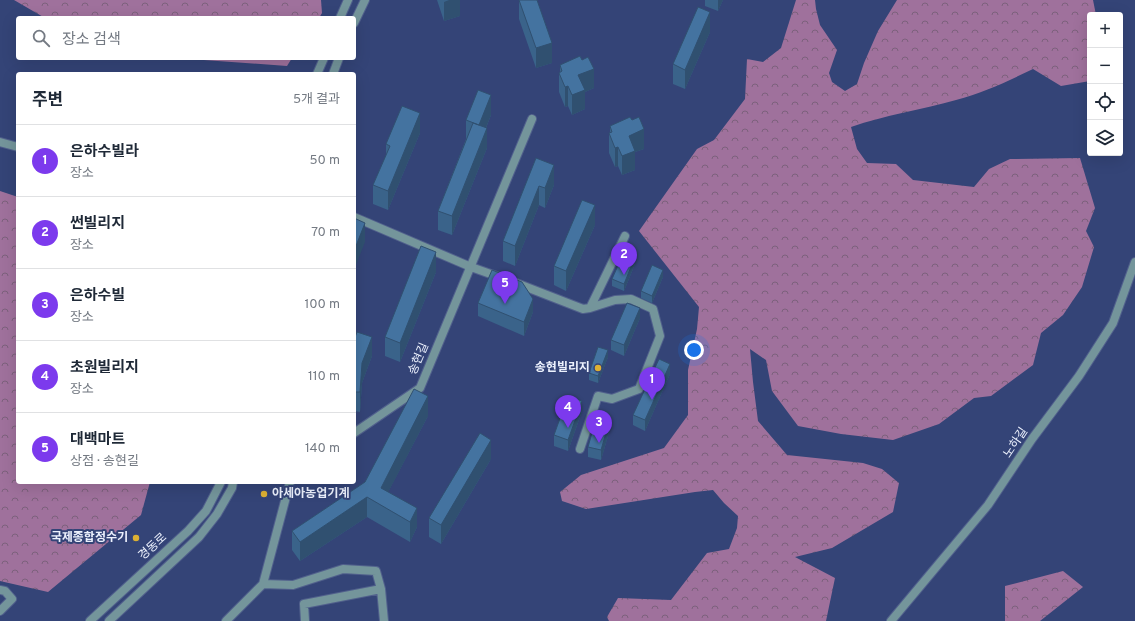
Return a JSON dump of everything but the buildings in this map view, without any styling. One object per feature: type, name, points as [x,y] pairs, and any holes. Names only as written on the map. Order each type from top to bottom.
[{"type":"street","points":[[341,16],[348,0]]},
{"type":"street","points":[[356,19],[365,0]]},
{"type":"street","points":[[318,72],[323,60]]},
{"type":"street","points":[[333,72],[338,60]]},
{"type":"street","name":"송현길","points":[[356,432],[420,388],[532,119]]},
{"type":"street","points":[[0,142],[16,146]]},
{"type":"street","points":[[356,218],[471,267],[583,309],[615,300],[631,299],[653,309],[660,336],[639,389],[612,399],[598,396],[580,449]]},
{"type":"street","points":[[590,308],[625,236]]},
{"type":"street","name":"노하길","points":[[891,621],[988,505],[1032,439],[1079,376],[1113,323],[1135,262]]},
{"type":"street","name":"경동로","points":[[90,621],[188,531],[206,511],[220,484]]},
{"type":"street","name":"경동로","points":[[109,621],[199,537],[217,514],[232,488],[233,484]]},
{"type":"street","points":[[226,621],[263,584],[289,484]]},
{"type":"street","points":[[263,584],[293,585],[343,569],[376,571],[381,589],[384,621]]},
{"type":"street","points":[[305,621],[304,604],[381,589]]},
{"type":"street","points":[[0,590],[5,591],[12,599],[0,612]]},
{"type":"green space","points":[[14,0],[321,0],[322,13],[320,16],[42,16]]},
{"type":"green space","points":[[796,0],[815,0],[820,25],[837,50],[829,73],[832,82],[845,91],[857,84],[864,63],[878,31],[897,0],[1093,0],[1095,12],[1087,12],[1087,82],[1061,86],[1033,69],[976,94],[943,104],[877,119],[851,127],[857,149],[867,163],[896,164],[913,180],[974,187],[989,169],[1010,159],[1080,158],[1095,208],[1086,231],[1094,247],[1082,287],[1063,315],[1041,333],[1033,365],[991,396],[974,398],[939,424],[893,440],[841,434],[798,426],[772,391],[766,360],[750,349],[758,421],[787,455],[863,463],[882,469],[899,483],[893,512],[832,548],[795,557],[835,578],[826,621],[609,621],[607,617],[618,598],[671,600],[707,553],[729,549],[737,528],[738,516],[713,490],[586,509],[562,501],[560,492],[581,475],[664,448],[688,415],[688,370],[697,329],[699,307],[639,231],[697,149],[714,140],[745,99],[747,59],[763,62],[781,48]]},
{"type":"green space","points":[[204,60],[291,60],[287,66]]},
{"type":"green space","points":[[0,191],[16,196],[16,484],[149,484],[141,515],[48,592],[0,581]]},
{"type":"green space","points":[[1063,571],[1083,587],[1040,621],[1005,621],[1005,586]]},
{"type":"place","name":"썬빌리지","points":[[624,275]]},
{"type":"place","name":"대백마트","points":[[505,304]]},
{"type":"place","name":"송현빌리지","points":[[598,368]]},
{"type":"place","name":"은하수빌라","points":[[652,400]]},
{"type":"place","name":"초원빌리지","points":[[568,428]]},
{"type":"place","name":"은하수빌","points":[[599,443]]},
{"type":"place","name":"아세아농업기계","points":[[264,494]]},
{"type":"place","name":"국제종합정수기","points":[[136,538]]}]
